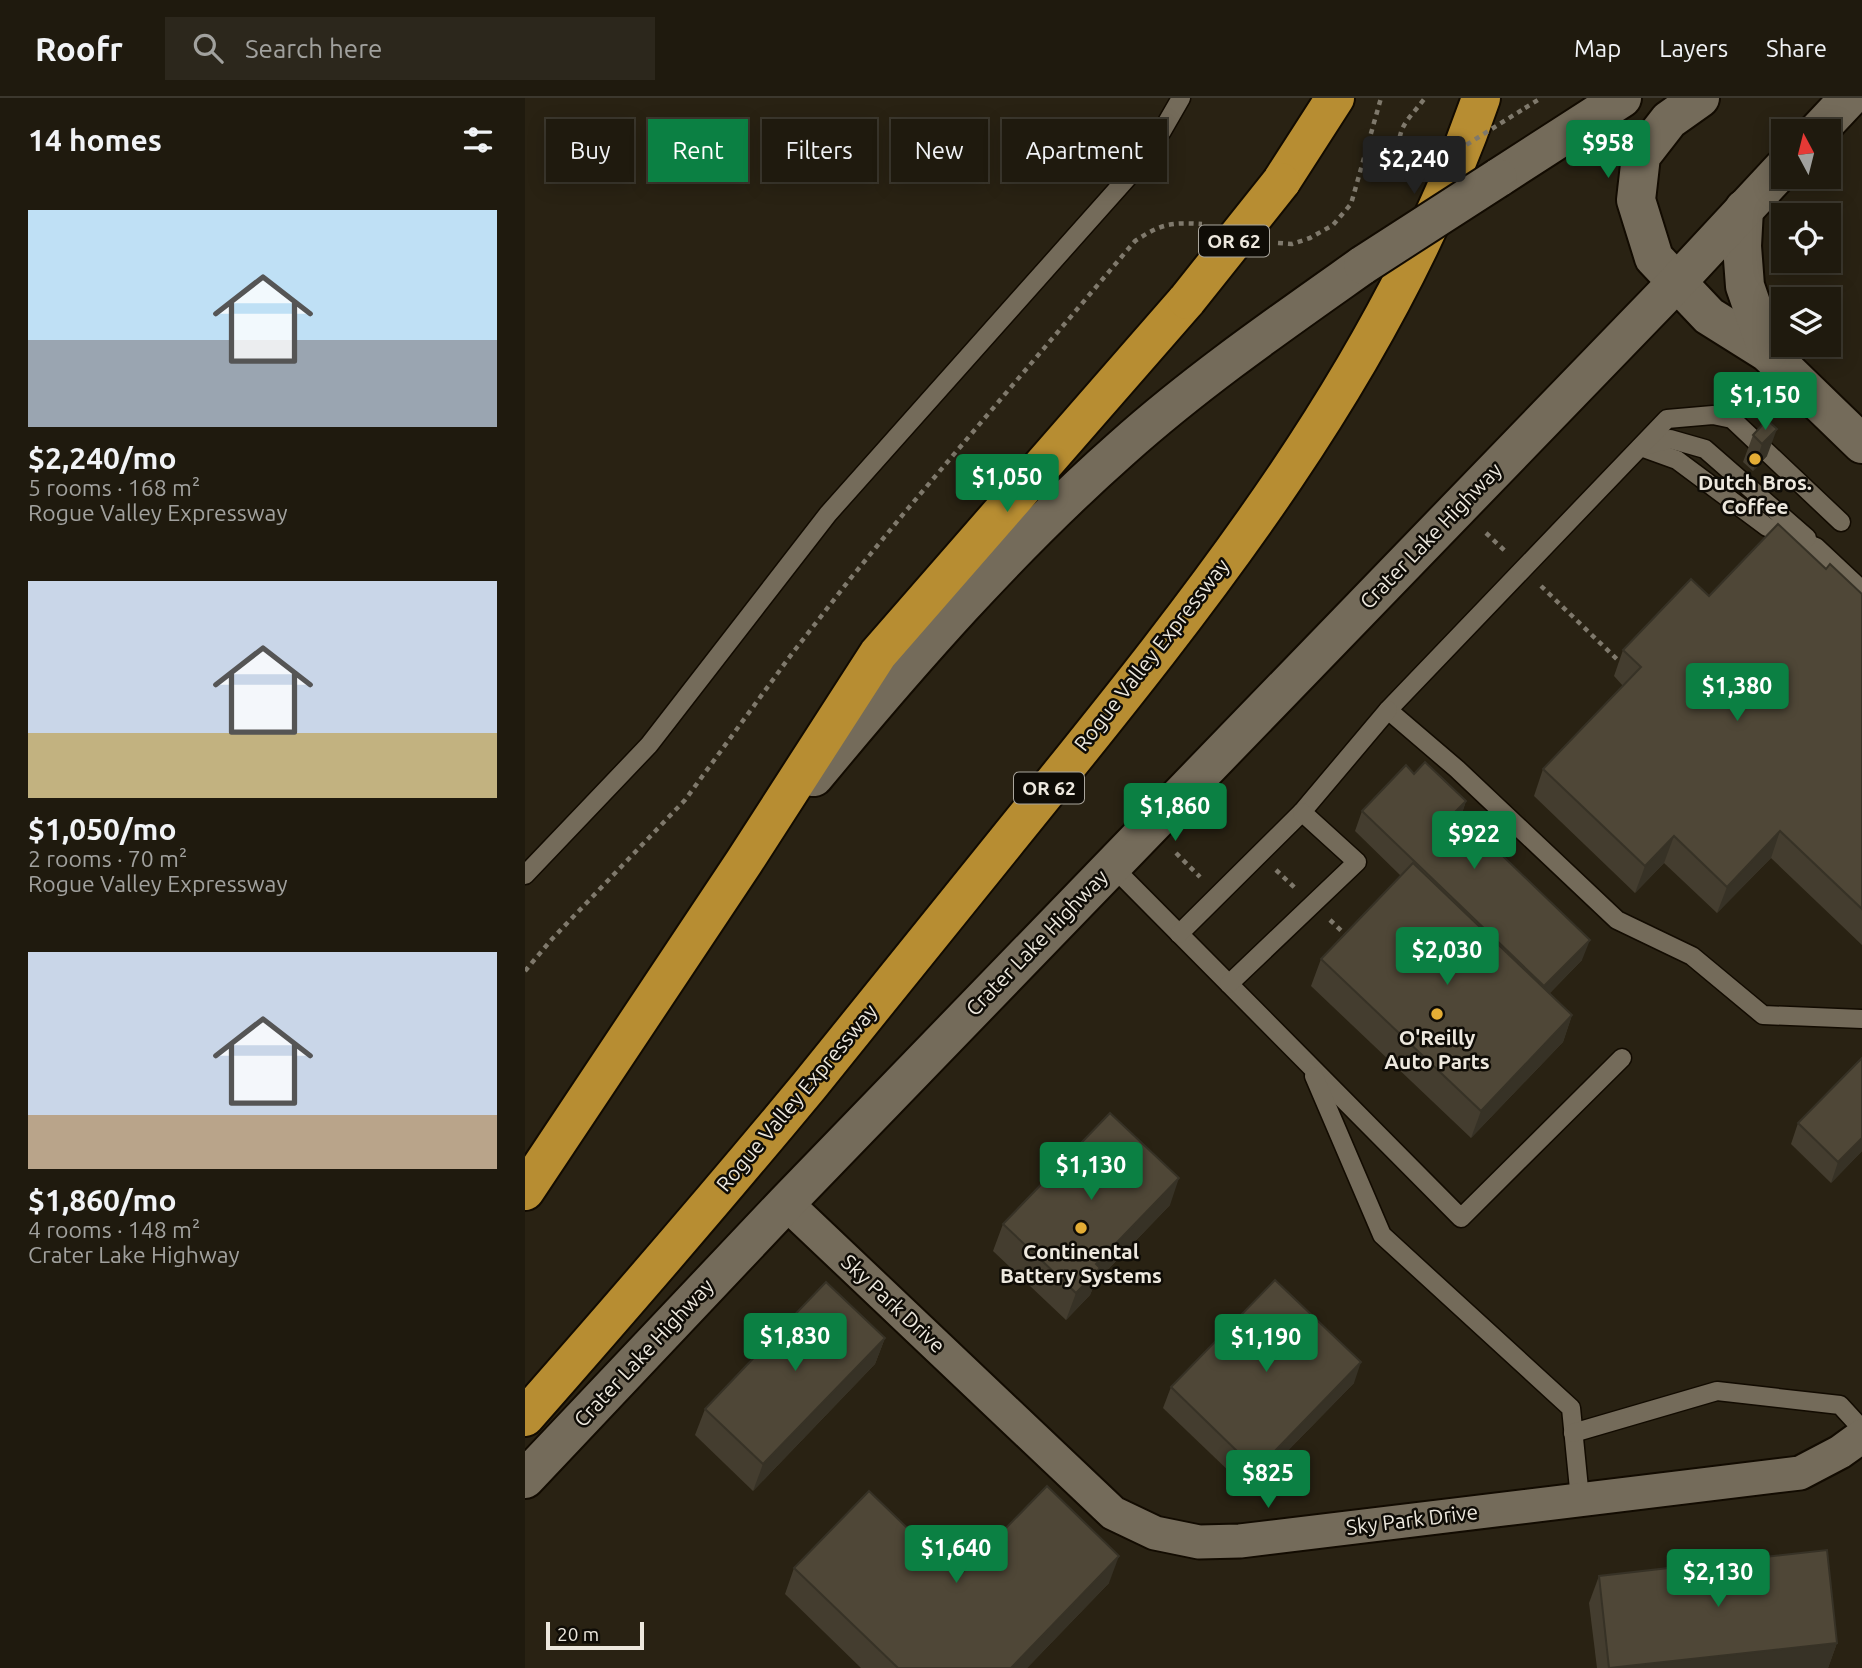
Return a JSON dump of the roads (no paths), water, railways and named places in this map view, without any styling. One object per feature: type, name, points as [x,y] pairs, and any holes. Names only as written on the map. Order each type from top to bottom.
[{"type":"highway","name":"OR 62","points":[[525,1191],[744,862],[878,654],[1187,300],[1281,182],[1335,98]]},
{"type":"highway","name":"Rogue Valley Expressway","points":[[525,1417],[807,1087],[1068,764],[1253,522],[1329,410],[1388,308],[1432,221],[1463,150],[1481,98]]},
{"type":"main road","points":[[744,862],[896,678],[994,569],[1123,446],[1240,352],[1363,265],[1622,98]]},
{"type":"main road","points":[[1700,98],[1669,120],[1641,156],[1636,200],[1654,258],[1709,316],[1768,353],[1862,444]]},
{"type":"main road","points":[[1829,119],[1849,98]]},
{"type":"main road","name":"Crater Lake Highway","points":[[525,1479],[786,1203],[1677,282],[1771,181]]},
{"type":"main road","points":[[1744,209],[1742,246],[1745,286],[1768,353]]},
{"type":"street","name":"Sky Park Drive","points":[[786,1203],[1114,1513],[1155,1533],[1199,1542],[1240,1541],[1800,1472],[1840,1452],[1862,1436]]},
{"type":"lane","points":[[525,875],[649,745],[828,514],[1129,176],[1162,131],[1181,98]]},
{"type":"lane","points":[[1179,934],[1301,812],[1388,710],[1667,419],[1713,415],[1732,419],[1841,522]]},
{"type":"lane","points":[[1641,447],[1670,439],[1705,449],[1862,590]]},
{"type":"lane","points":[[1641,447],[1677,460],[1767,527],[1816,547]]},
{"type":"lane","points":[[1388,710],[1457,769],[1618,920],[1692,956],[1763,1015],[1862,1019]]},
{"type":"lane","points":[[1229,984],[1357,862],[1301,812]]},
{"type":"lane","points":[[1112,866],[1461,1218],[1622,1058]]},
{"type":"lane","points":[[1310,1067],[1382,1235],[1571,1408],[1580,1499]]},
{"type":"lane","points":[[1573,1433],[1717,1391],[1840,1405],[1862,1429]]},
{"type":"place","name":"Dutch Bros. Coffee","points":[[1755,459]]},
{"type":"place","name":"O'Reilly Auto Parts","points":[[1437,1014]]},
{"type":"place","name":"Continental Battery Systems","points":[[1081,1228]]}]
